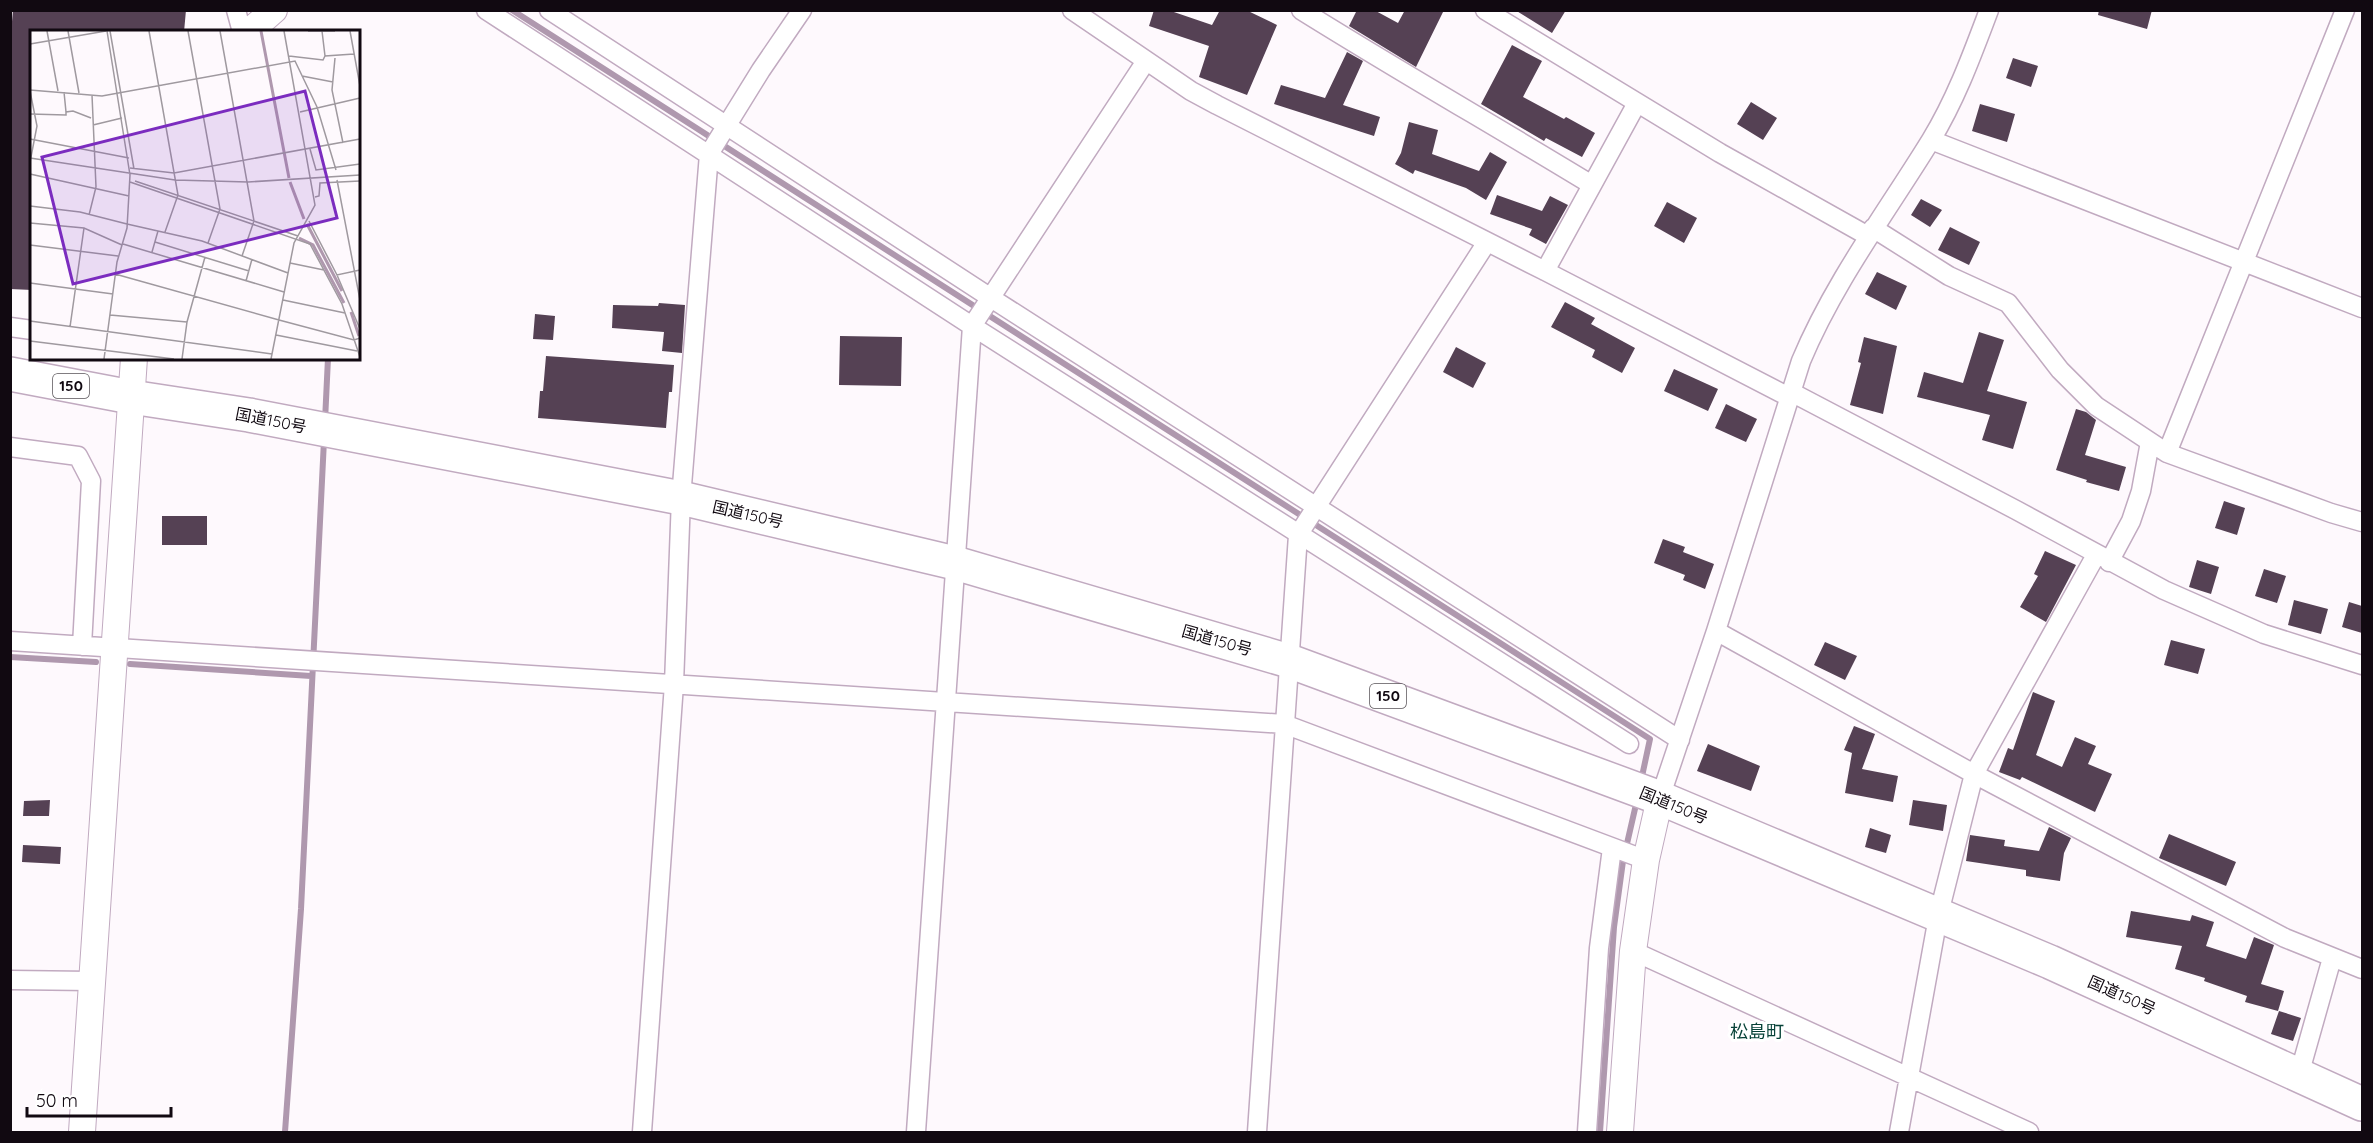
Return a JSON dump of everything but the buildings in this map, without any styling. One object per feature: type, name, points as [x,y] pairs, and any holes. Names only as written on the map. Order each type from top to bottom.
[{"type":"highway","name":"国道150号","points":[[10,374],[131,397],[249,415],[681,498],[955,563],[1289,661],[1660,798],[1938,917],[2050,962],[2362,1104]]},
{"type":"street","points":[[237,10],[242,30]]},
{"type":"street","points":[[250,30],[274,10]]},
{"type":"street","points":[[486,10],[972,326],[1629,744]]},
{"type":"street","points":[[549,10],[990,298],[1680,740]]},
{"type":"street","points":[[642,1132],[674,684],[681,498],[709,154],[761,70],[802,10]]},
{"type":"street","points":[[1072,10],[1146,61],[1217,105],[2016,510],[2164,590],[2264,634],[2362,665]]},
{"type":"street","points":[[1301,10],[1422,85],[1448,98],[1592,184]]},
{"type":"street","points":[[1485,10],[1720,153],[1871,232],[1949,276],[2008,303],[2060,370],[2088,399],[2167,453],[2331,513],[2362,522]]},
{"type":"street","points":[[1620,1132],[1633,951],[1646,860],[1660,798],[1716,631],[1801,361],[1816,324],[1871,232],[1931,140],[1955,97],[1989,10]]},
{"type":"street","points":[[2167,453],[2345,10]]},
{"type":"street","points":[[916,1132],[972,326],[1146,61]]},
{"type":"street","points":[[1545,271],[1637,103]]},
{"type":"street","points":[[1931,140],[2362,308]]},
{"type":"street","points":[[1257,1132],[1298,535],[1487,242]]},
{"type":"street","points":[[10,327],[30,330]]},
{"type":"street","points":[[82,1132],[134,360]]},
{"type":"street","points":[[1899,1132],[1938,917],[1974,774],[2102,558],[2131,521],[2141,491],[2150,442]]},
{"type":"street","points":[[10,447],[78,456],[91,481],[82,646]]},
{"type":"street","points":[[1716,631],[1974,774],[2285,938],[2362,969]]},
{"type":"street","points":[[10,641],[1284,724],[1646,860]]},
{"type":"street","points":[[1563,702],[1581,676]]},
{"type":"street","points":[[1587,1132],[1599,948],[1612,848]]},
{"type":"street","points":[[1633,951],[2029,1132]]},
{"type":"street","points":[[2300,1075],[2332,958]]},
{"type":"street","points":[[10,980],[91,981]]},
{"type":"waterway","points":[[512,10],[1650,739],[1641,781]]},
{"type":"waterway","points":[[325,421],[328,360]]},
{"type":"waterway","points":[[285,1132],[301,909],[324,440]]},
{"type":"waterway","points":[[10,657],[96,662]]},
{"type":"waterway","points":[[130,664],[311,676]]},
{"type":"waterway","points":[[1600,1132],[1614,927],[1623,861],[1637,800]]},
{"type":"district","name":"松島町","points":[[1757,1032]]}]
